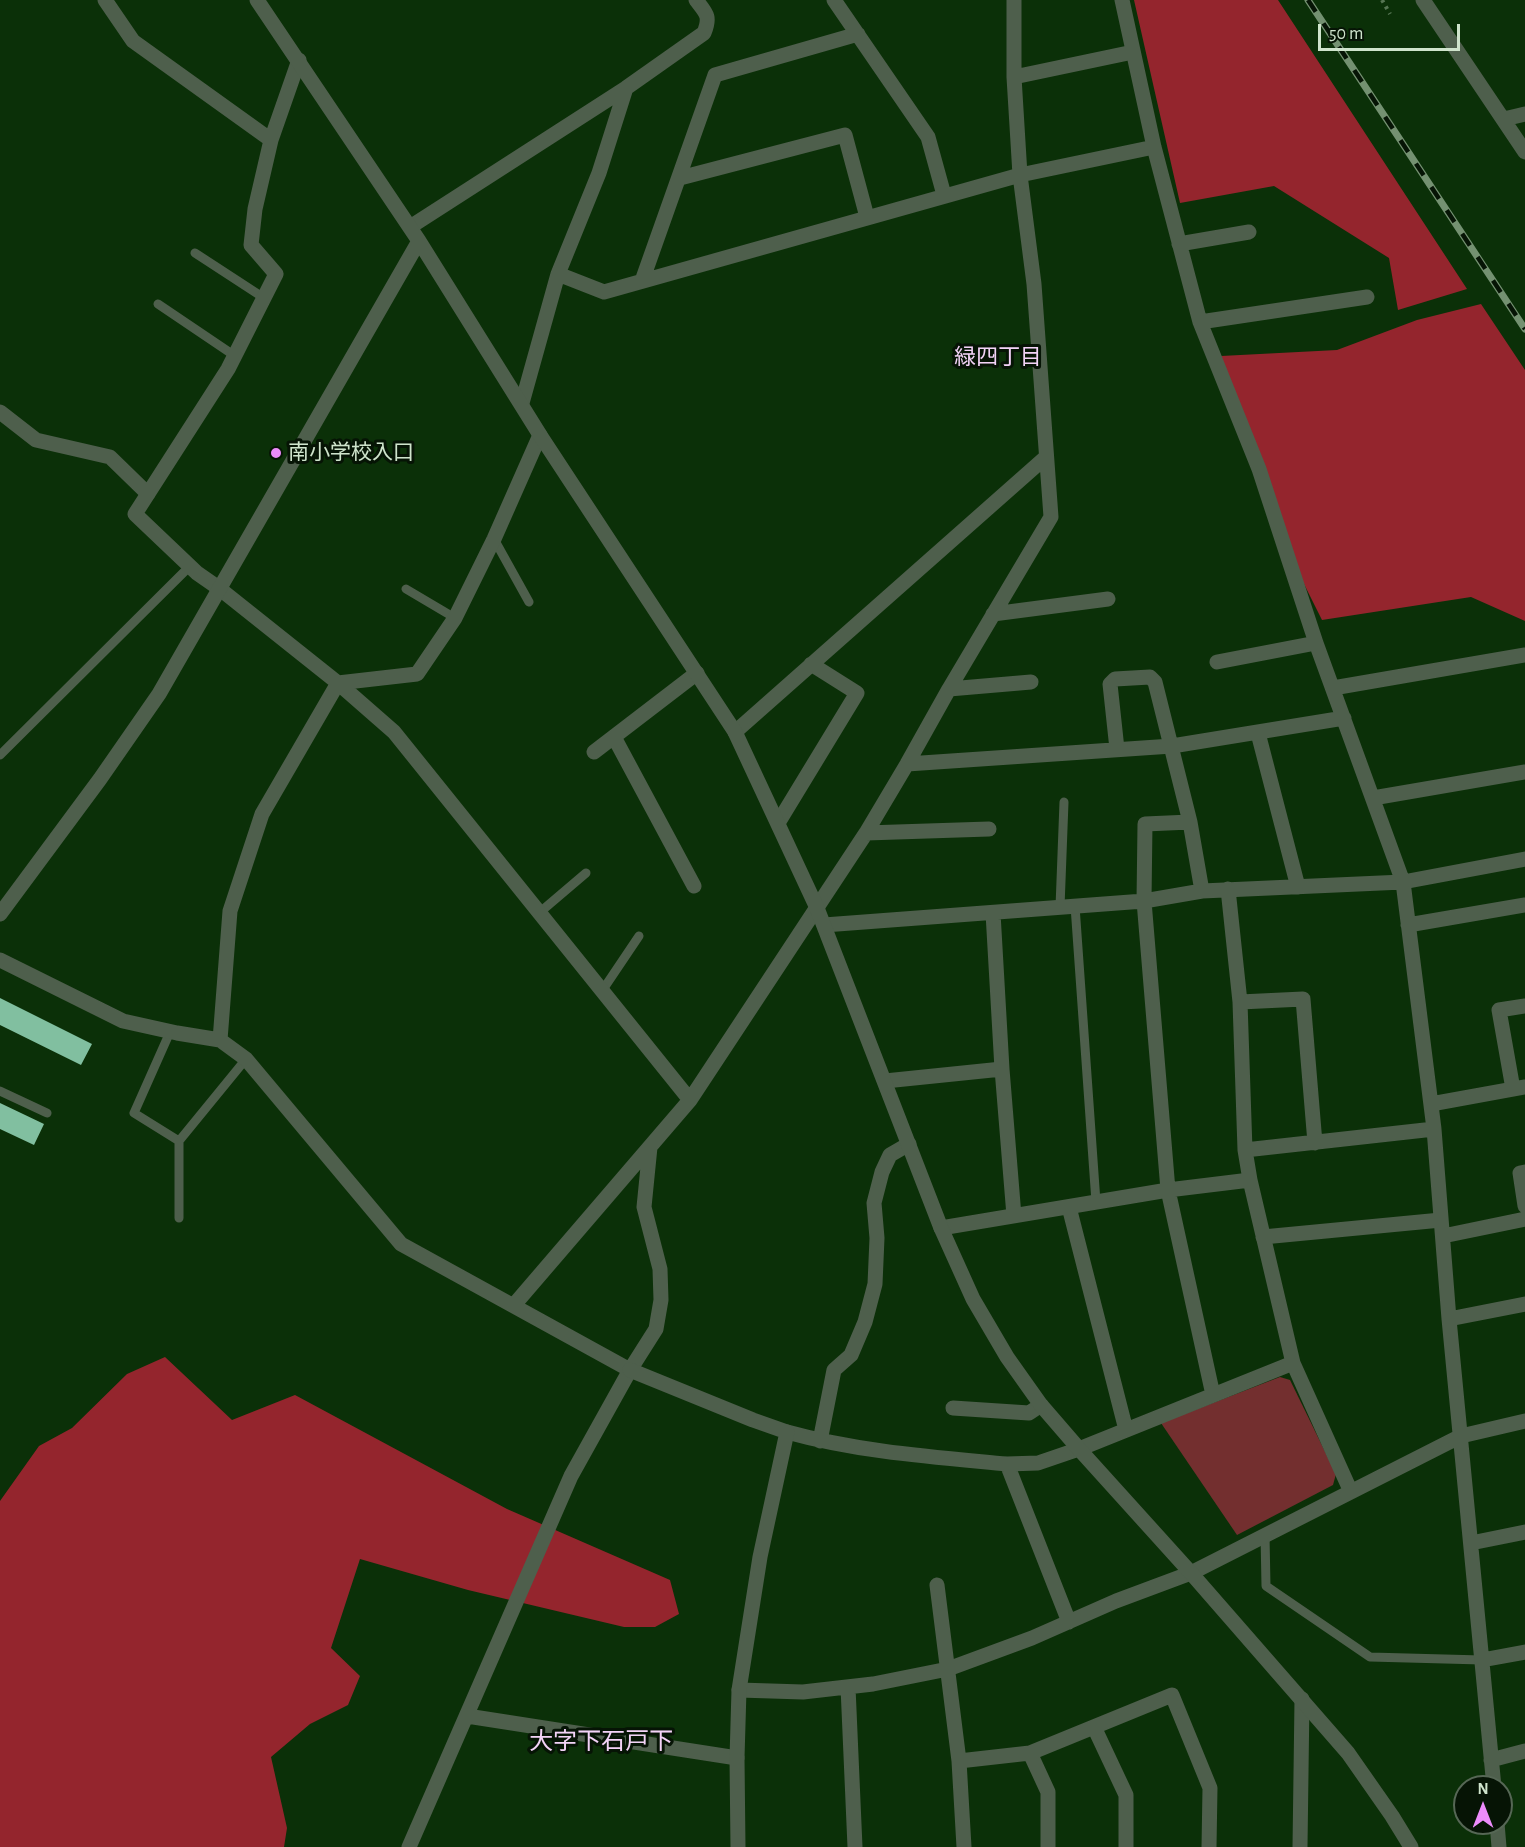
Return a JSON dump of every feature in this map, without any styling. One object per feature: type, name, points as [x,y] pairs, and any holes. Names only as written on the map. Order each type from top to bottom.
[{"type":"street","points":[[105,0],[133,41],[271,140]]},
{"type":"street","points":[[257,0],[410,227],[540,435],[735,732],[817,908],[941,1228],[973,1299],[1007,1357],[1041,1405],[1348,1754],[1411,1847]]},
{"type":"street","points":[[410,227],[626,88],[704,33],[708,23],[707,16],[696,0]]},
{"type":"street","points":[[834,0],[928,136],[944,195]]},
{"type":"street","points":[[514,1305],[690,1100],[866,833],[1051,517],[1034,284],[1020,175],[1014,77],[1014,0]]},
{"type":"street","points":[[1122,0],[1154,147],[1200,322],[1259,469],[1316,643],[1403,882],[1434,1129],[1449,1319],[1493,1775]]},
{"type":"street","points":[[1423,0],[1525,152]]},
{"type":"street","points":[[642,281],[715,75],[858,34]]},
{"type":"street","points":[[1014,77],[1133,52]]},
{"type":"street","points":[[299,60],[271,140],[255,209],[251,245],[276,274],[228,369],[135,514],[189,567],[338,683],[394,732],[690,1100]]},
{"type":"street","points":[[522,403],[558,274],[599,173],[626,88]]},
{"type":"street","points":[[1504,119],[1525,114]]},
{"type":"street","points":[[680,178],[845,135],[867,217]]},
{"type":"street","points":[[558,274],[604,292],[944,195],[1020,175],[1154,147]]},
{"type":"street","points":[[1179,244],[1249,232]]},
{"type":"street","points":[[0,914],[100,779],[159,694],[419,241]]},
{"type":"street","points":[[1200,322],[1367,297]]},
{"type":"street","points":[[0,412],[36,440],[110,457],[148,494]]},
{"type":"street","points":[[338,683],[417,674],[455,618],[494,539],[540,435]]},
{"type":"street","points":[[735,732],[1046,457]]},
{"type":"street","points":[[993,614],[1108,599]]},
{"type":"street","points":[[1217,662],[1316,643]]},
{"type":"street","points":[[1333,688],[1525,655]]},
{"type":"street","points":[[778,823],[857,693],[811,664]]},
{"type":"street","points":[[594,753],[697,673]]},
{"type":"street","points":[[1118,749],[1110,684],[1115,679],[1150,677],[1155,682],[1172,746],[1190,822],[1202,891]]},
{"type":"street","points":[[949,689],[1031,682]]},
{"type":"street","points":[[220,1040],[230,911],[262,814],[338,683]]},
{"type":"street","points":[[907,764],[1172,746],[1344,718]]},
{"type":"street","points":[[1257,732],[1298,886]]},
{"type":"street","points":[[614,737],[694,886]]},
{"type":"street","points":[[1373,798],[1525,771]]},
{"type":"street","points":[[1190,822],[1145,824],[1144,901],[1168,1190],[1213,1395]]},
{"type":"street","points":[[866,833],[989,829]]},
{"type":"street","points":[[824,926],[1144,901],[1228,889],[1403,882],[1525,859]]},
{"type":"street","points":[[1228,889],[1240,1002],[1245,1150],[1250,1180],[1293,1363],[1351,1492]]},
{"type":"street","points":[[1408,925],[1525,905]]},
{"type":"street","points":[[993,913],[1002,1069],[1014,1216]]},
{"type":"street","points":[[0,960],[123,1021],[220,1040],[246,1059],[401,1244],[630,1370],[788,1432],[820,1441],[897,1453],[1007,1464],[1038,1463],[1079,1449],[1293,1363]]},
{"type":"street","points":[[1240,1002],[1303,999],[1315,1143]]},
{"type":"street","points":[[1431,1104],[1519,1088],[1500,1010],[1525,1006]]},
{"type":"street","points":[[885,1081],[1002,1069]]},
{"type":"street","points":[[1245,1150],[1434,1129]]},
{"type":"street","points":[[820,1441],[834,1370],[851,1354],[865,1322],[875,1284],[877,1238],[874,1203],[882,1172],[890,1155],[909,1144]]},
{"type":"street","points":[[409,1847],[571,1476],[630,1370],[656,1329],[661,1300],[660,1269],[644,1207],[650,1147]]},
{"type":"street","points":[[1525,1172],[1520,1173],[1525,1206]]},
{"type":"street","points":[[941,1228],[1168,1190],[1250,1180]]},
{"type":"street","points":[[1069,1207],[1126,1430]]},
{"type":"street","points":[[1443,1236],[1525,1219]]},
{"type":"street","points":[[1263,1237],[1441,1220]]},
{"type":"street","points":[[1449,1319],[1525,1304]]},
{"type":"street","points":[[953,1408],[1029,1413],[1041,1405]]},
{"type":"street","points":[[739,1690],[803,1692],[873,1684],[948,1669],[1032,1638],[1116,1601],[1191,1573],[1461,1436],[1525,1421]]},
{"type":"street","points":[[738,1847],[739,1690],[760,1557],[788,1432]]},
{"type":"street","points":[[1007,1464],[1069,1622]]},
{"type":"street","points":[[1471,1543],[1525,1532]]},
{"type":"street","points":[[937,1585],[959,1761],[964,1847]]},
{"type":"street","points":[[1482,1660],[1525,1652]]},
{"type":"street","points":[[848,1687],[855,1847]]},
{"type":"street","points":[[959,1761],[1030,1753],[1172,1695],[1210,1788],[1209,1847]]},
{"type":"street","points":[[1300,1847],[1302,1699]]},
{"type":"street","points":[[467,1716],[737,1758]]},
{"type":"street","points":[[1094,1727],[1126,1795],[1126,1847]]},
{"type":"street","points":[[1491,1760],[1525,1751]]},
{"type":"street","points":[[1030,1753],[1048,1792],[1048,1847]]},
{"type":"lane","points":[[195,253],[264,298]]},
{"type":"lane","points":[[158,304],[235,356]]},
{"type":"lane","points":[[494,539],[529,602]]},
{"type":"lane","points":[[0,755],[189,567]]},
{"type":"lane","points":[[406,589],[455,618]]},
{"type":"lane","points":[[1064,802],[1067,907],[1096,1202]]},
{"type":"lane","points":[[539,913],[586,873]]},
{"type":"lane","points":[[602,991],[639,936]]},
{"type":"lane","points":[[170,1032],[134,1113],[179,1141]]},
{"type":"lane","points":[[179,1218],[179,1141],[246,1059]]},
{"type":"lane","points":[[0,1091],[47,1113]]},
{"type":"lane","points":[[1266,1535],[1266,1586],[1370,1657],[1482,1660]]},
{"type":"path","points":[[1382,0],[1390,14]]},
{"type":"shaded area","points":[[1134,0],[1278,0],[1467,289],[1398,310],[1389,258],[1274,186],[1180,203]]},
{"type":"shaded area","points":[[1481,304],[1525,370],[1525,621],[1471,597],[1322,620],[1285,546],[1221,356],[1337,350],[1417,320]]},
{"type":"shaded area","points":[[165,1357],[232,1420],[295,1395],[507,1509],[670,1580],[679,1614],[655,1627],[624,1627],[468,1590],[360,1559],[331,1648],[360,1676],[348,1705],[310,1724],[271,1757],[287,1828],[284,1847],[0,1847],[0,1501],[39,1446],[72,1428],[127,1374]]},
{"type":"shaded area","points":[[1280,1377],[1290,1380],[1336,1474],[1333,1485],[1237,1535],[1161,1423]]},
{"type":"building","points":[[0,998],[92,1044],[81,1065],[0,1025]]},
{"type":"building","points":[[0,1103],[44,1124],[34,1145],[0,1129]]},
{"type":"railway","points":[[1308,0],[1525,329]]},
{"type":"place","name":"南小学校入口","points":[[276,453]]},
{"type":"district","name":"緑四丁目","points":[[998,357]]},
{"type":"district","name":"大字下石戸下","points":[[601,1742]]}]
